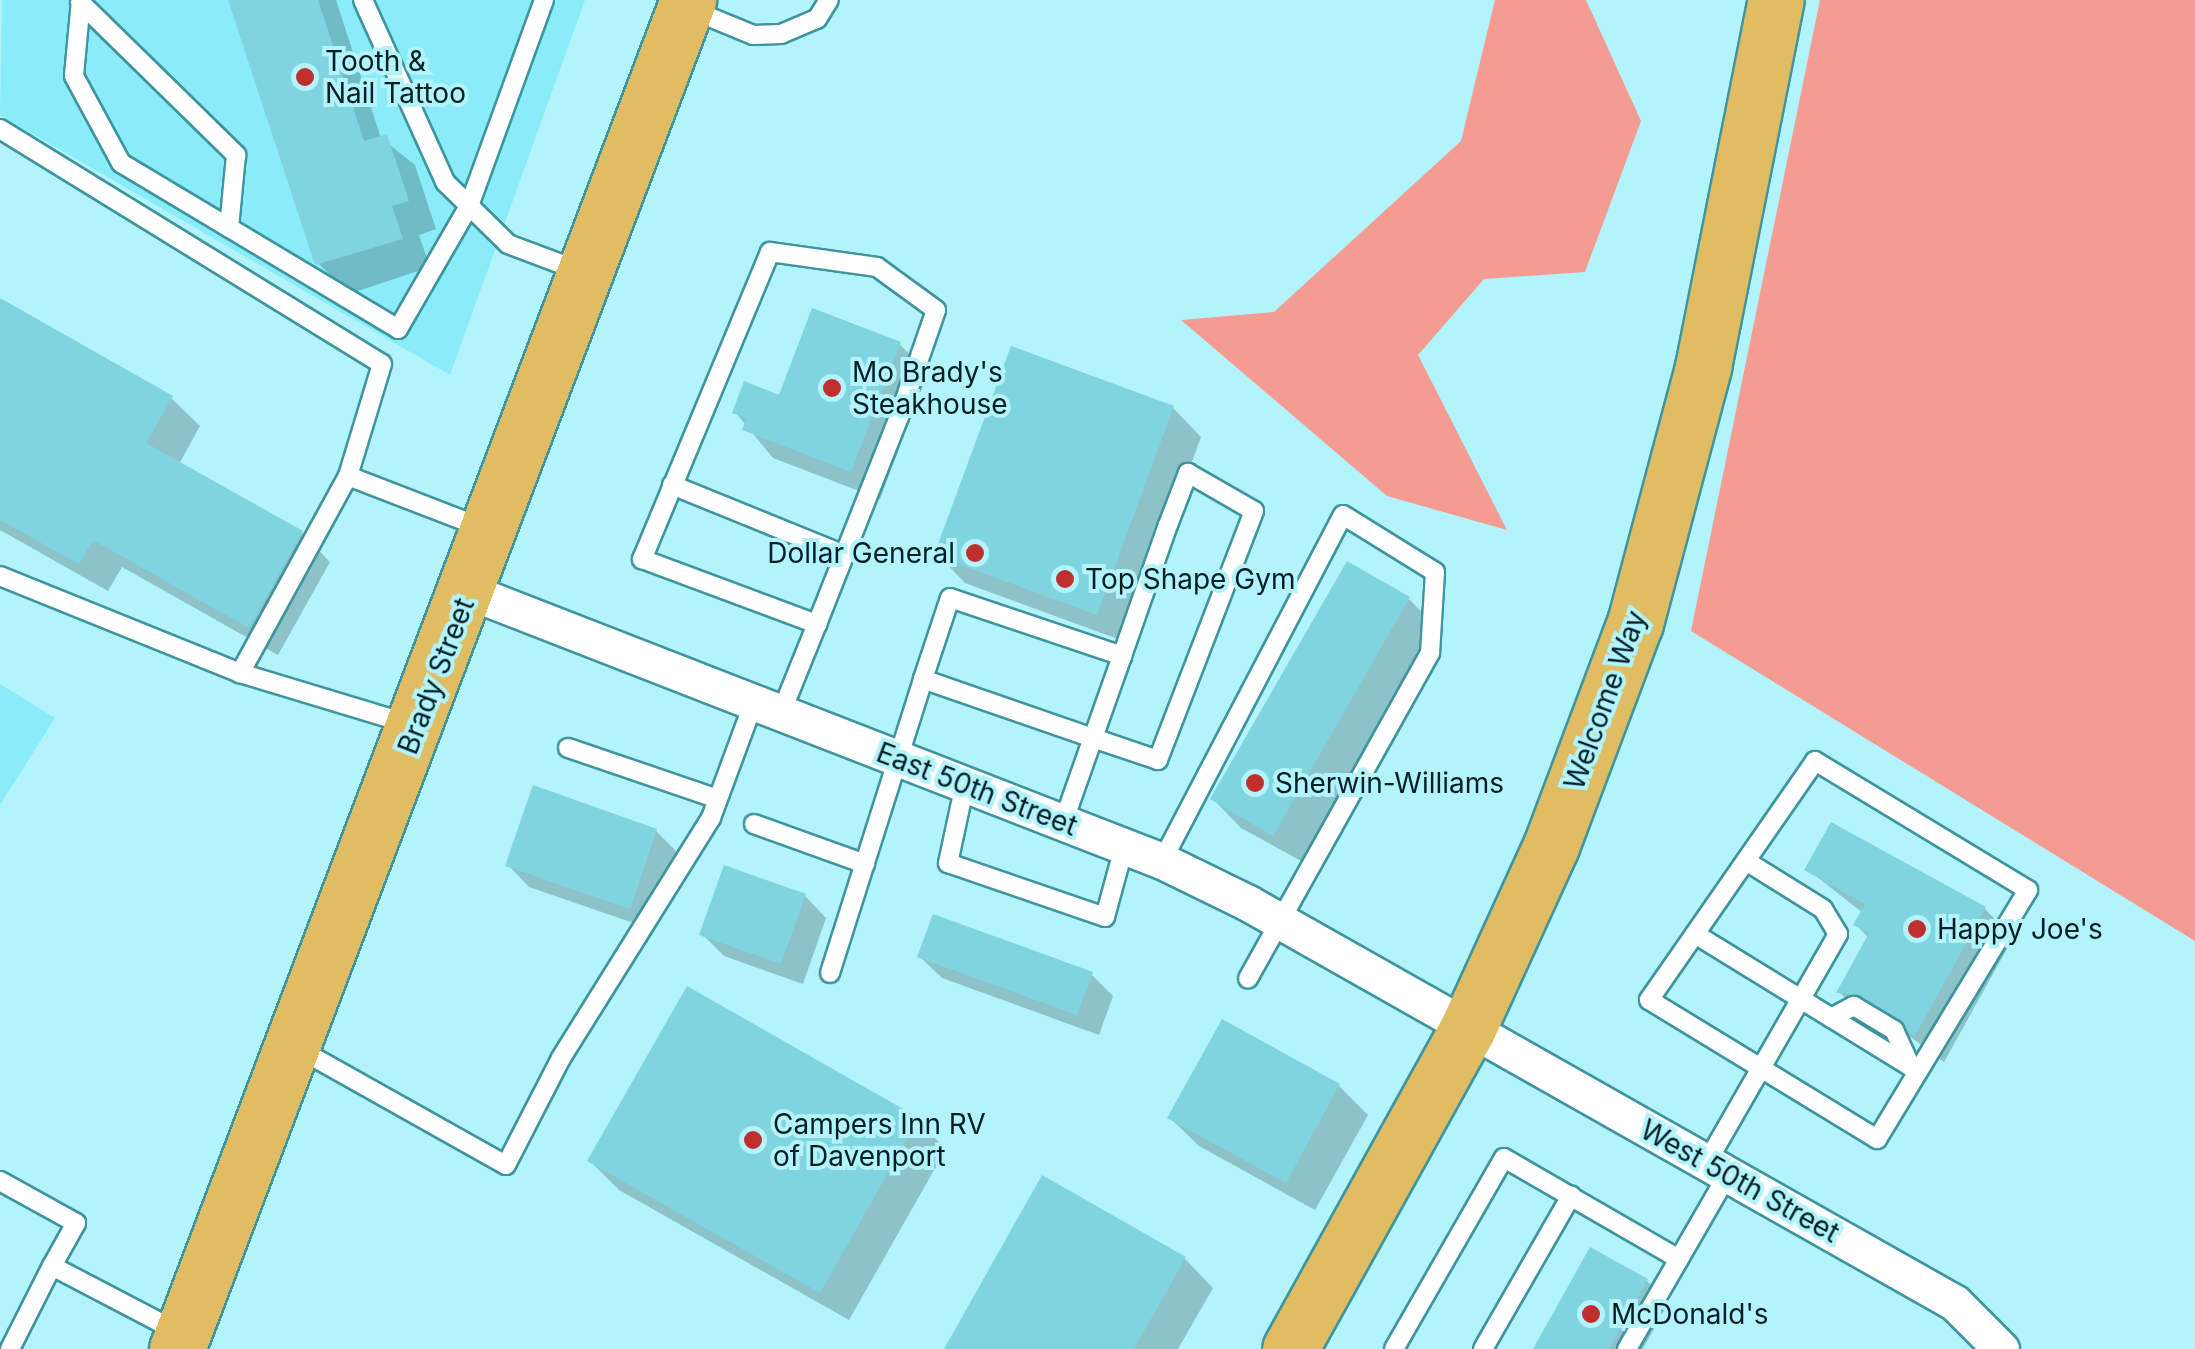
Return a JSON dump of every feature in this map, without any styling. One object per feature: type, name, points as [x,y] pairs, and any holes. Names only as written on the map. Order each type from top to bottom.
[{"type":"highway","name":"Welcome Way","points":[[1290,1349],[1468,1028],[1551,846],[1635,623],[1704,367],[1776,0]]},
{"type":"highway","name":"Brady Street","points":[[180,1342],[468,591],[686,4]]},
{"type":"street","name":"East 50th Street","points":[[468,591],[1162,862],[1284,921],[1468,1028]]},
{"type":"street","name":"West 50th Street","points":[[1468,1028],[1955,1304],[2002,1349]]},
{"type":"lane","points":[[363,0],[445,182],[508,244],[587,274]]},
{"type":"lane","points":[[80,1],[74,76],[120,163],[398,329],[469,206],[544,0]]},
{"type":"lane","points":[[686,4],[753,35],[781,34],[817,19],[829,0]]},
{"type":"lane","points":[[80,1],[236,156],[228,228]]},
{"type":"lane","points":[[0,129],[382,364],[348,476],[240,672]]},
{"type":"lane","points":[[294,1046],[506,1165],[561,1058],[718,799],[817,624],[936,310],[876,267],[770,252],[642,560],[817,624]]},
{"type":"lane","points":[[923,679],[1093,738],[1158,760],[1254,511],[1188,473],[1122,656],[1093,738],[1063,822]]},
{"type":"lane","points":[[348,476],[491,530]]},
{"type":"lane","points":[[672,485],[844,555]]},
{"type":"lane","points":[[1162,862],[1343,515],[1435,572],[1430,653],[1284,921],[1248,979]]},
{"type":"lane","points":[[0,576],[240,672],[416,726]]},
{"type":"lane","points":[[830,973],[950,598],[1122,656]]},
{"type":"lane","points":[[568,748],[718,799]]},
{"type":"lane","points":[[1815,761],[2028,890],[1915,1069],[1877,1140],[1649,1000],[1746,861],[1815,761]]},
{"type":"lane","points":[[965,784],[948,862],[1105,917],[1124,846]]},
{"type":"lane","points":[[754,824],[865,864]]},
{"type":"lane","points":[[1627,1349],[1679,1259],[1760,1069],[1838,934],[1823,909],[1746,861]]},
{"type":"lane","points":[[1695,934],[1915,1069]]},
{"type":"lane","points":[[1394,1349],[1504,1158],[1679,1259]]},
{"type":"lane","points":[[0,1181],[76,1222],[10,1349]]},
{"type":"lane","points":[[1483,1349],[1571,1196]]},
{"type":"lane","points":[[52,1266],[180,1342]]},
{"type":"shaded area","points":[[2,0],[585,0],[450,375],[0,115]]},
{"type":"shaded area","points":[[1495,0],[1586,0],[1641,121],[1585,272],[1484,279],[1418,355],[1507,530],[1387,496],[1181,320],[1274,312],[1461,141]]},
{"type":"shaded area","points":[[1820,0],[2195,0],[2195,941],[1691,631]]},
{"type":"shaded area","points":[[0,684],[55,718],[0,805]]},
{"type":"building","points":[[228,0],[318,0],[364,141],[387,134],[409,201],[392,206],[403,239],[315,265]]},
{"type":"building","points":[[0,298],[173,396],[146,443],[303,531],[249,628],[93,540],[79,564],[0,520]]},
{"type":"building","name":"Mo Brady's Steakhouse","points":[[812,308],[901,342],[851,472],[742,430],[746,418],[732,413],[744,381],[779,395]]},
{"type":"building","points":[[1011,346],[1174,406],[1097,615],[934,555]]},
{"type":"building","points":[[1347,561],[1410,597],[1273,836],[1210,799]]},
{"type":"building","points":[[533,785],[657,829],[630,909],[505,866]]},
{"type":"building","name":"Happy Joe's","points":[[1831,822],[1986,907],[1915,1036],[1860,995],[1836,993],[1869,933],[1853,925],[1865,904],[1804,870]]},
{"type":"building","points":[[724,865],[806,894],[781,964],[699,935]]},
{"type":"building","points":[[933,914],[1093,972],[1077,1015],[917,957]]},
{"type":"building","name":"Campers Inn RV of Davenport","points":[[687,986],[919,1118],[820,1293],[587,1161]]},
{"type":"building","points":[[1222,1019],[1340,1084],[1286,1183],[1167,1118]]},
{"type":"building","points":[[1042,1175],[1186,1257],[1134,1349],[944,1349]]},
{"type":"building","name":"McDonald's","points":[[1590,1247],[1648,1279],[1609,1349],[1533,1349]]},
{"type":"place","name":"Tooth & Nail Tattoo","points":[[305,77]]},
{"type":"place","name":"Mo Brady's Steakhouse","points":[[832,388]]},
{"type":"place","name":"Dollar General","points":[[975,553]]},
{"type":"place","name":"Top Shape Gym","points":[[1065,579]]},
{"type":"place","name":"Sherwin-Williams","points":[[1255,783]]},
{"type":"place","name":"Happy Joe's","points":[[1917,929]]},
{"type":"place","name":"Campers Inn RV of Davenport","points":[[753,1140]]},
{"type":"place","name":"McDonald's","points":[[1591,1314]]}]
